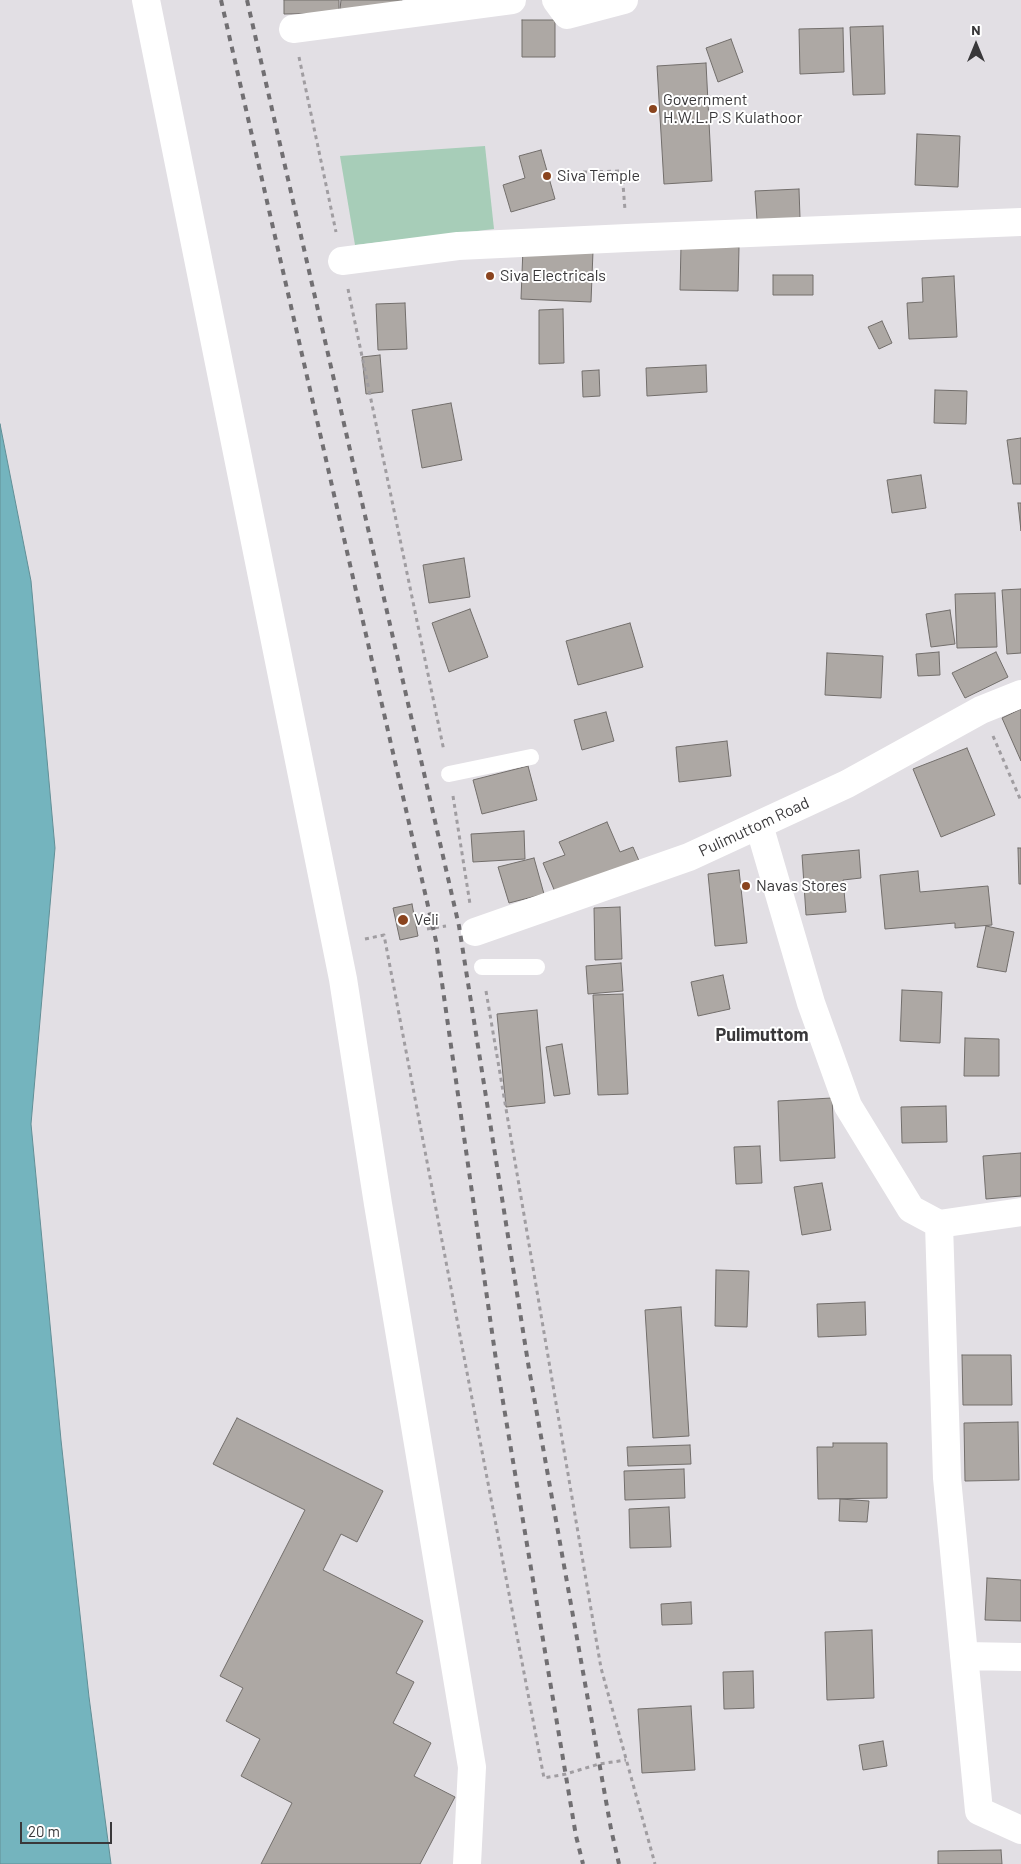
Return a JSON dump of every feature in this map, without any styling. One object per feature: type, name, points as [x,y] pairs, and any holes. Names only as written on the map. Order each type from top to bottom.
[{"type":"street","points":[[146,0],[344,979],[378,1204],[472,1767],[467,1864]]},
{"type":"street","points":[[293,29],[512,0]]},
{"type":"street","points":[[556,0],[567,15],[624,0]]},
{"type":"street","points":[[342,261],[458,246],[1021,222]]},
{"type":"street","name":"Pulimuttom Road","points":[[475,932],[689,857],[848,784],[982,710],[1021,694]]},
{"type":"street","points":[[759,825],[811,1002],[848,1106],[911,1209],[939,1224],[1021,1212]]},
{"type":"street","points":[[939,1224],[947,1478],[979,1811],[1021,1830]]},
{"type":"street","points":[[964,1656],[1021,1657]]},
{"type":"lane","points":[[449,774],[531,757]]},
{"type":"lane","points":[[482,967],[537,967]]},
{"type":"path","points":[[293,29],[449,774],[475,932]]},
{"type":"path","points":[[583,172],[622,171],[627,238]]},
{"type":"path","points":[[982,710],[1021,801]]},
{"type":"path","points":[[336,944],[384,936],[544,1778],[566,1774],[599,1764],[626,1760]]},
{"type":"path","points":[[482,967],[601,1668],[655,1864]]},
{"type":"green space","points":[[485,146],[494,229],[355,245],[340,156]]},
{"type":"water","points":[[0,424],[31,581],[55,848],[31,1124],[61,1440],[89,1697],[111,1864],[0,1864]]},
{"type":"building","points":[[284,0],[339,0],[339,13],[284,14]]},
{"type":"building","points":[[341,0],[402,0],[399,19],[340,9]]},
{"type":"building","points":[[522,20],[555,20],[555,57],[522,57]]},
{"type":"building","points":[[883,26],[885,94],[853,95],[850,27]]},
{"type":"building","points":[[843,28],[844,72],[800,74],[799,29]]},
{"type":"building","points":[[731,39],[743,72],[718,82],[706,48]]},
{"type":"building","points":[[706,63],[712,181],[664,184],[657,66]]},
{"type":"building","points":[[917,134],[960,136],[958,187],[915,185]]},
{"type":"building","points":[[541,150],[555,199],[511,212],[503,185],[525,178],[519,156]]},
{"type":"building","points":[[799,189],[800,218],[757,220],[755,191]]},
{"type":"building","points":[[681,246],[739,247],[738,291],[680,290]]},
{"type":"building","points":[[523,248],[593,251],[591,302],[521,299]]},
{"type":"building","points":[[773,275],[813,275],[813,295],[773,295]]},
{"type":"building","points":[[954,276],[957,337],[909,339],[907,303],[923,302],[922,278]]},
{"type":"building","points":[[405,303],[407,349],[378,350],[376,304]]},
{"type":"building","points":[[563,309],[564,363],[539,364],[539,310]]},
{"type":"building","points":[[882,321],[892,343],[879,349],[868,327]]},
{"type":"building","points":[[380,355],[383,392],[366,394],[362,357]]},
{"type":"building","points":[[706,365],[707,392],[647,396],[646,368]]},
{"type":"building","points":[[599,370],[600,396],[583,397],[582,371]]},
{"type":"building","points":[[935,390],[967,391],[966,424],[934,423]]},
{"type":"building","points":[[451,403],[462,460],[422,468],[412,410]]},
{"type":"building","points":[[1021,438],[1021,484],[1013,484],[1007,440]]},
{"type":"building","points":[[921,475],[926,508],[892,513],[887,480]]},
{"type":"building","points":[[1018,503],[1021,503],[1021,531]]},
{"type":"building","points":[[464,558],[470,597],[429,603],[423,565]]},
{"type":"building","points":[[1021,589],[1021,653],[1007,654],[1002,590]]},
{"type":"building","points":[[995,593],[997,647],[957,648],[955,594]]},
{"type":"building","points":[[470,609],[488,657],[449,672],[432,623]]},
{"type":"building","points":[[950,610],[955,644],[931,647],[926,614]]},
{"type":"building","points":[[630,623],[643,667],[578,685],[566,641]]},
{"type":"building","points":[[939,652],[940,675],[918,676],[916,654]]},
{"type":"building","points":[[996,652],[1008,677],[965,698],[952,673]]},
{"type":"building","points":[[827,653],[883,656],[881,698],[825,695]]},
{"type":"building","points":[[1021,709],[1021,761],[1002,718]]},
{"type":"building","points":[[606,712],[614,741],[582,750],[574,720]]},
{"type":"building","points":[[727,741],[731,776],[679,782],[676,747]]},
{"type":"building","points":[[967,748],[995,815],[941,837],[913,769]]},
{"type":"building","points":[[528,766],[537,800],[482,814],[473,780]]},
{"type":"building","points":[[607,822],[620,852],[633,847],[643,870],[560,904],[543,863],[565,855],[559,842]]},
{"type":"building","points":[[524,831],[525,859],[473,862],[471,834]]},
{"type":"building","points":[[1018,848],[1021,848],[1021,884],[1019,884]]},
{"type":"building","points":[[859,850],[861,878],[843,880],[846,912],[806,915],[802,855]]},
{"type":"building","points":[[534,858],[544,894],[509,903],[498,867]]},
{"type":"building","points":[[739,870],[747,943],[715,946],[708,874]]},
{"type":"building","points":[[918,871],[920,892],[988,886],[992,925],[955,928],[955,923],[885,929],[880,875]]},
{"type":"building","points":[[412,904],[418,936],[400,940],[393,908]]},
{"type":"building","points":[[620,907],[622,959],[595,960],[594,908]]},
{"type":"building","points":[[986,926],[1014,932],[1006,972],[977,967]]},
{"type":"building","points":[[621,963],[623,991],[588,994],[586,966]]},
{"type":"building","points":[[723,975],[730,1009],[698,1016],[691,982]]},
{"type":"building","points":[[902,990],[942,992],[940,1043],[900,1041]]},
{"type":"building","points":[[623,994],[628,1094],[598,1095],[593,995]]},
{"type":"building","points":[[537,1010],[545,1103],[506,1107],[497,1014]]},
{"type":"building","points":[[965,1038],[999,1039],[999,1076],[964,1076]]},
{"type":"building","points":[[562,1044],[570,1094],[554,1096],[546,1047]]},
{"type":"building","points":[[832,1098],[835,1158],[780,1161],[778,1101]]},
{"type":"building","points":[[946,1106],[947,1142],[902,1143],[901,1107]]},
{"type":"building","points":[[760,1146],[762,1183],[736,1184],[734,1147]]},
{"type":"building","points":[[1021,1153],[1021,1196],[986,1199],[983,1156]]},
{"type":"building","points":[[822,1183],[831,1230],[802,1235],[794,1187]]},
{"type":"building","points":[[716,1270],[749,1271],[747,1327],[715,1326]]},
{"type":"building","points":[[865,1302],[866,1335],[818,1337],[817,1304]]},
{"type":"building","points":[[681,1307],[689,1436],[653,1438],[645,1310]]},
{"type":"building","points":[[962,1355],[1011,1355],[1012,1405],[963,1405]]},
{"type":"building","points":[[237,1418],[383,1491],[357,1542],[341,1534],[323,1570],[423,1621],[396,1673],[414,1682],[393,1723],[431,1743],[414,1776],[455,1797],[420,1864],[261,1864],[292,1803],[241,1776],[260,1739],[226,1721],[243,1688],[220,1676],[305,1510],[213,1464]]},
{"type":"building","points":[[1018,1422],[1019,1480],[965,1481],[964,1423]]},
{"type":"building","points":[[833,1443],[887,1443],[887,1498],[818,1499],[817,1447],[833,1447]]},
{"type":"building","points":[[690,1445],[691,1464],[628,1466],[627,1447]]},
{"type":"building","points":[[684,1469],[685,1498],[625,1500],[624,1471]]},
{"type":"building","points":[[840,1499],[869,1501],[867,1522],[839,1521]]},
{"type":"building","points":[[669,1507],[671,1547],[630,1548],[629,1509]]},
{"type":"building","points":[[987,1578],[1021,1580],[1021,1621],[985,1620]]},
{"type":"building","points":[[691,1602],[692,1624],[662,1625],[661,1604]]},
{"type":"building","points":[[872,1630],[874,1698],[827,1700],[825,1632]]},
{"type":"building","points":[[753,1671],[754,1708],[724,1709],[723,1672]]},
{"type":"building","points":[[691,1706],[695,1770],[642,1773],[638,1709]]},
{"type":"building","points":[[883,1741],[887,1766],[863,1770],[859,1745]]},
{"type":"building","points":[[1001,1850],[1002,1864],[938,1864],[938,1851]]},
{"type":"railway","points":[[221,0],[436,941],[496,1360],[576,1836],[583,1864]]},
{"type":"railway","points":[[247,0],[459,926],[529,1369],[611,1829],[619,1864]]},
{"type":"place","name":"Government H.W.L.P.S Kulathoor","points":[[653,109]]},
{"type":"place","name":"Siva Temple","points":[[547,176]]},
{"type":"place","name":"Siva Electricals","points":[[490,276]]},
{"type":"place","name":"Navas Stores","points":[[746,886]]},
{"type":"place","name":"Veli","points":[[403,920]]},
{"type":"district","name":"Pulimuttom","points":[[762,1035]]}]
